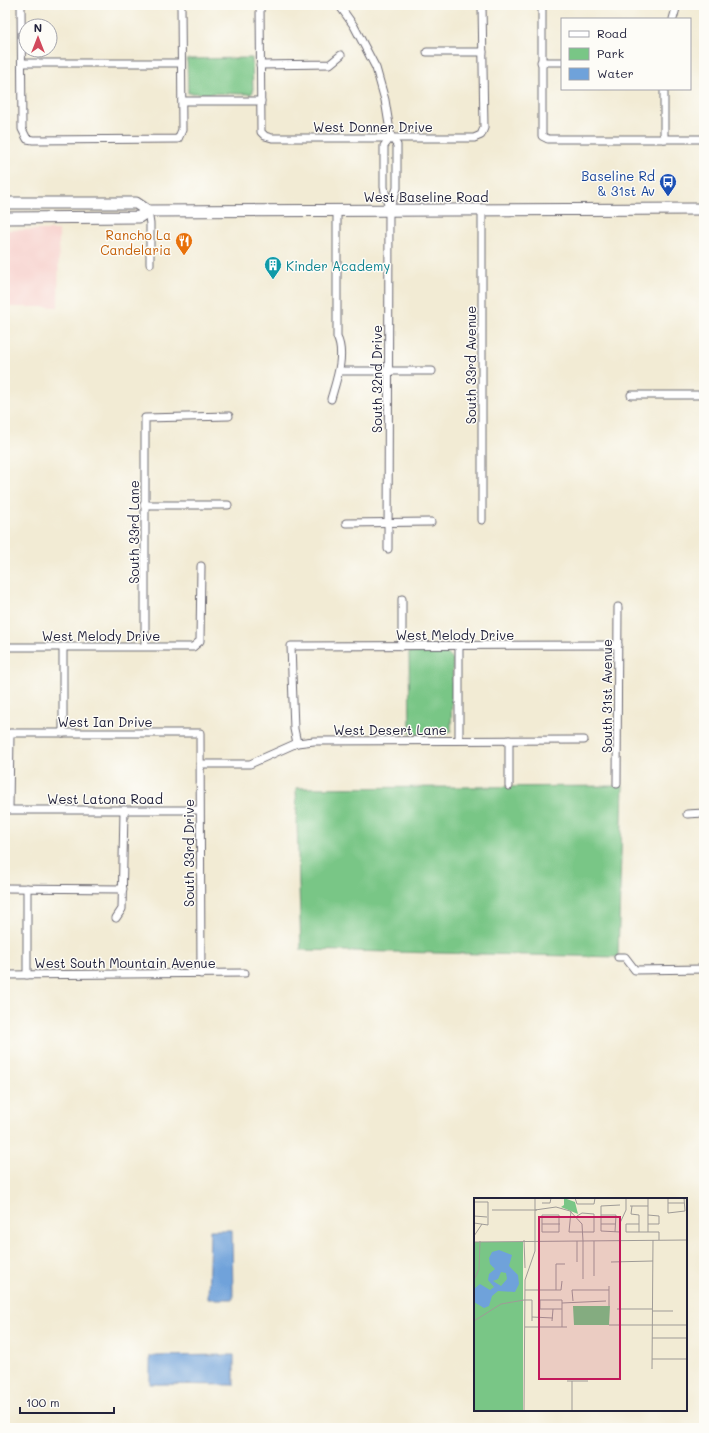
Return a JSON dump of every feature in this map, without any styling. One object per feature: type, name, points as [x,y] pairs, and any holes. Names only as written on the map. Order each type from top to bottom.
[{"type":"main road","name":"West Baseline Road","points":[[5,203],[136,203],[148,211]]},
{"type":"main road","points":[[49,217],[54,212],[97,209],[114,203]]},
{"type":"main road","name":"West Baseline Road","points":[[5,218],[139,217],[148,211],[704,209]]},
{"type":"street","points":[[21,5],[22,129],[27,139],[33,140],[178,139],[182,130],[181,5]]},
{"type":"street","points":[[182,101],[261,101],[260,5]]},
{"type":"street","points":[[339,5],[354,26],[376,68],[385,100],[391,137],[397,145],[397,188],[389,210]]},
{"type":"street","points":[[427,52],[483,52],[482,5]]},
{"type":"street","points":[[542,5],[542,136],[548,140],[704,139]]},
{"type":"street","points":[[673,18],[677,5]]},
{"type":"street","name":"West Donner Drive","points":[[261,101],[261,132],[265,136],[272,138],[474,138],[480,135],[484,128],[483,52]]},
{"type":"street","points":[[260,65],[330,64],[341,54]]},
{"type":"street","points":[[541,62],[561,62]]},
{"type":"street","points":[[22,63],[181,63]]},
{"type":"street","points":[[664,90],[664,139]]},
{"type":"street","points":[[389,210],[384,187],[384,146],[391,137]]},
{"type":"street","points":[[384,164],[397,164]]},
{"type":"street","points":[[331,399],[339,369],[340,346],[337,337],[337,210]]},
{"type":"street","name":"South 32nd Drive","points":[[388,549],[389,210]]},
{"type":"street","name":"South 33rd Avenue","points":[[482,210],[482,520]]},
{"type":"street","points":[[148,211],[150,224],[150,264]]},
{"type":"street","points":[[343,371],[432,371]]},
{"type":"street","points":[[631,395],[704,395]]},
{"type":"street","name":"South 33rd Lane","points":[[145,646],[145,418],[229,416]]},
{"type":"street","points":[[144,505],[228,505]]},
{"type":"street","points":[[346,523],[431,522]]},
{"type":"street","name":"West Melody Drive","points":[[5,647],[197,646],[200,641],[201,566]]},
{"type":"street","points":[[402,600],[402,646]]},
{"type":"street","name":"South 31st Avenue","points":[[617,784],[618,607]]},
{"type":"street","name":"West Melody Drive","points":[[297,743],[294,728],[292,646],[618,645]]},
{"type":"street","points":[[459,646],[459,740]]},
{"type":"street","points":[[63,647],[63,733]]},
{"type":"street","name":"West Ian Drive","points":[[7,772],[10,733],[200,733]]},
{"type":"street","name":"South 33rd Drive","points":[[200,733],[201,974]]},
{"type":"street","name":"West Desert Lane","points":[[200,764],[250,764],[297,743],[459,740],[584,740]]},
{"type":"street","points":[[509,740],[509,786]]},
{"type":"street","name":"West Latona Road","points":[[7,772],[9,810],[200,810]]},
{"type":"street","points":[[116,918],[122,909],[124,810]]},
{"type":"street","points":[[687,814],[704,813]]},
{"type":"street","points":[[5,888],[123,889]]},
{"type":"street","points":[[27,888],[27,975]]},
{"type":"street","points":[[618,957],[625,957],[635,970],[704,969]]},
{"type":"street","name":"West South Mountain Avenue","points":[[5,975],[245,973]]},
{"type":"shaded area","points":[[5,230],[59,230],[58,307],[5,307]]},
{"type":"green space","points":[[252,58],[253,92],[251,94],[188,93],[187,59]]},
{"type":"green space","points":[[444,651],[453,659],[451,731],[446,734],[410,734],[409,652]]},
{"type":"green space","points":[[623,786],[618,957],[301,950],[296,788]]},
{"type":"water","points":[[210,1230],[232,1230],[233,1299],[208,1299]]},
{"type":"water","points":[[234,1355],[234,1385],[150,1384],[150,1356]]},
{"type":"place","name":"Baseline Rd & 31st Av","points":[[668,197]]},
{"type":"place","name":"Rancho La Candelaria","points":[[184,256]]},
{"type":"place","name":"Kinder Academy","points":[[273,280]]}]
